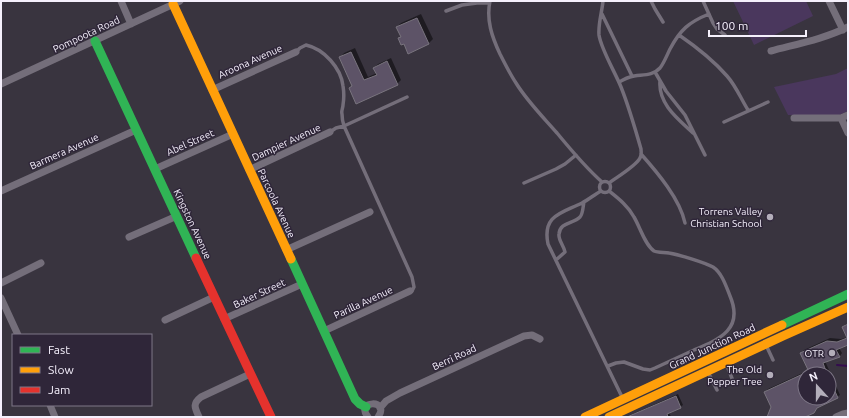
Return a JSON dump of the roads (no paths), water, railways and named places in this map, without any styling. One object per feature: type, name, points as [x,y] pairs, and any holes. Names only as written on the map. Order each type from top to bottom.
[{"type":"street","points":[[121,1],[131,24]]},
{"type":"street","points":[[771,51],[831,35],[845,29],[829,1]]},
{"type":"street","name":"Pompoota Road","points":[[1,84],[176,3]]},
{"type":"street","name":"Parcoola Avenue","points":[[176,3],[212,90],[355,399],[367,414]]},
{"type":"street","name":"Kingston Avenue","points":[[95,41],[270,417]]},
{"type":"street","name":"Aroona Avenue","points":[[212,90],[296,52]]},
{"type":"street","points":[[794,118],[845,117],[848,133]]},
{"type":"street","name":"Barmera Avenue","points":[[1,191],[136,130]]},
{"type":"street","name":"Dampier Avenue","points":[[249,170],[330,132]]},
{"type":"street","name":"Abel Street","points":[[155,168],[233,134]]},
{"type":"street","points":[[286,250],[370,212]]},
{"type":"street","points":[[130,238],[176,216]]},
{"type":"street","points":[[1,283],[41,263]]},
{"type":"street","name":"Baker Street","points":[[224,320],[302,284]]},
{"type":"street","name":"Parilla Avenue","points":[[324,331],[410,292]]},
{"type":"street","name":"Grand Junction Road","points":[[585,417],[848,294]]},
{"type":"street","points":[[165,320],[214,297]]},
{"type":"street","points":[[1,298],[18,334]]},
{"type":"street","name":"Grand Junction Road","points":[[609,417],[848,307]]},
{"type":"street","name":"Berri Road","points":[[380,414],[386,401],[400,393],[524,336],[532,335],[540,339]]},
{"type":"street","points":[[751,339],[752,342],[756,342],[766,338],[783,336]]},
{"type":"street","points":[[725,363],[728,350]]},
{"type":"street","points":[[689,368],[708,371]]},
{"type":"street","points":[[199,417],[195,408],[197,400],[250,374]]},
{"type":"street","points":[[624,399],[628,408]]},
{"type":"street","points":[[367,414],[368,405],[372,403],[377,405],[380,414]]},
{"type":"street","points":[[50,406],[55,417]]},
{"type":"lane","points":[[446,11],[462,5],[489,2],[488,16],[493,39],[516,84],[576,155],[602,182],[609,183],[635,165],[640,159],[641,149],[624,94],[599,36],[603,1]]},
{"type":"lane","points":[[651,1],[663,22]]},
{"type":"lane","points":[[703,1],[717,29],[725,34]]},
{"type":"lane","points":[[602,13],[632,76]]},
{"type":"lane","points":[[619,82],[632,76],[640,76],[655,72],[660,68],[679,35],[686,26],[709,14]]},
{"type":"lane","points":[[679,35],[727,75],[735,86],[748,110]]},
{"type":"lane","points":[[296,52],[306,45],[324,53],[335,66],[341,78],[344,99],[341,113],[344,126],[412,277],[414,287],[410,292]]},
{"type":"lane","points":[[655,72],[666,91],[685,115],[705,155]]},
{"type":"lane","points":[[660,81],[662,97],[668,107],[695,135]]},
{"type":"lane","points":[[330,132],[408,97]]},
{"type":"lane","points":[[724,122],[768,102]]},
{"type":"lane","points":[[641,154],[675,197],[684,215],[685,223]]},
{"type":"lane","points":[[524,184],[565,164],[576,155]]},
{"type":"lane","points":[[601,191],[599,187],[602,182]]},
{"type":"lane","points":[[609,183],[609,191]]},
{"type":"lane","points":[[609,191],[604,193],[601,191],[584,202],[554,217],[549,222],[547,237],[548,244],[624,399]]},
{"type":"lane","points":[[608,366],[624,362],[644,369],[650,370],[656,368],[711,343],[727,332],[734,320],[733,302],[723,279],[716,270],[711,266],[683,256],[656,252],[650,248],[635,218],[628,208],[609,191]]},
{"type":"lane","points":[[556,260],[565,252],[559,237],[561,228],[564,225],[580,218],[584,202]]},
{"type":"lane","points":[[766,344],[773,360]]},
{"type":"lane","points":[[725,363],[733,380]]},
{"type":"lane","points":[[708,371],[717,390]]},
{"type":"waterway","points":[[837,365],[848,366]]},
{"type":"place","name":"Torrens Valley Christian School","points":[[770,217]]},
{"type":"place","name":"OTR","points":[[832,353]]},
{"type":"place","name":"The Old Pepper Tree","points":[[770,375]]}]
